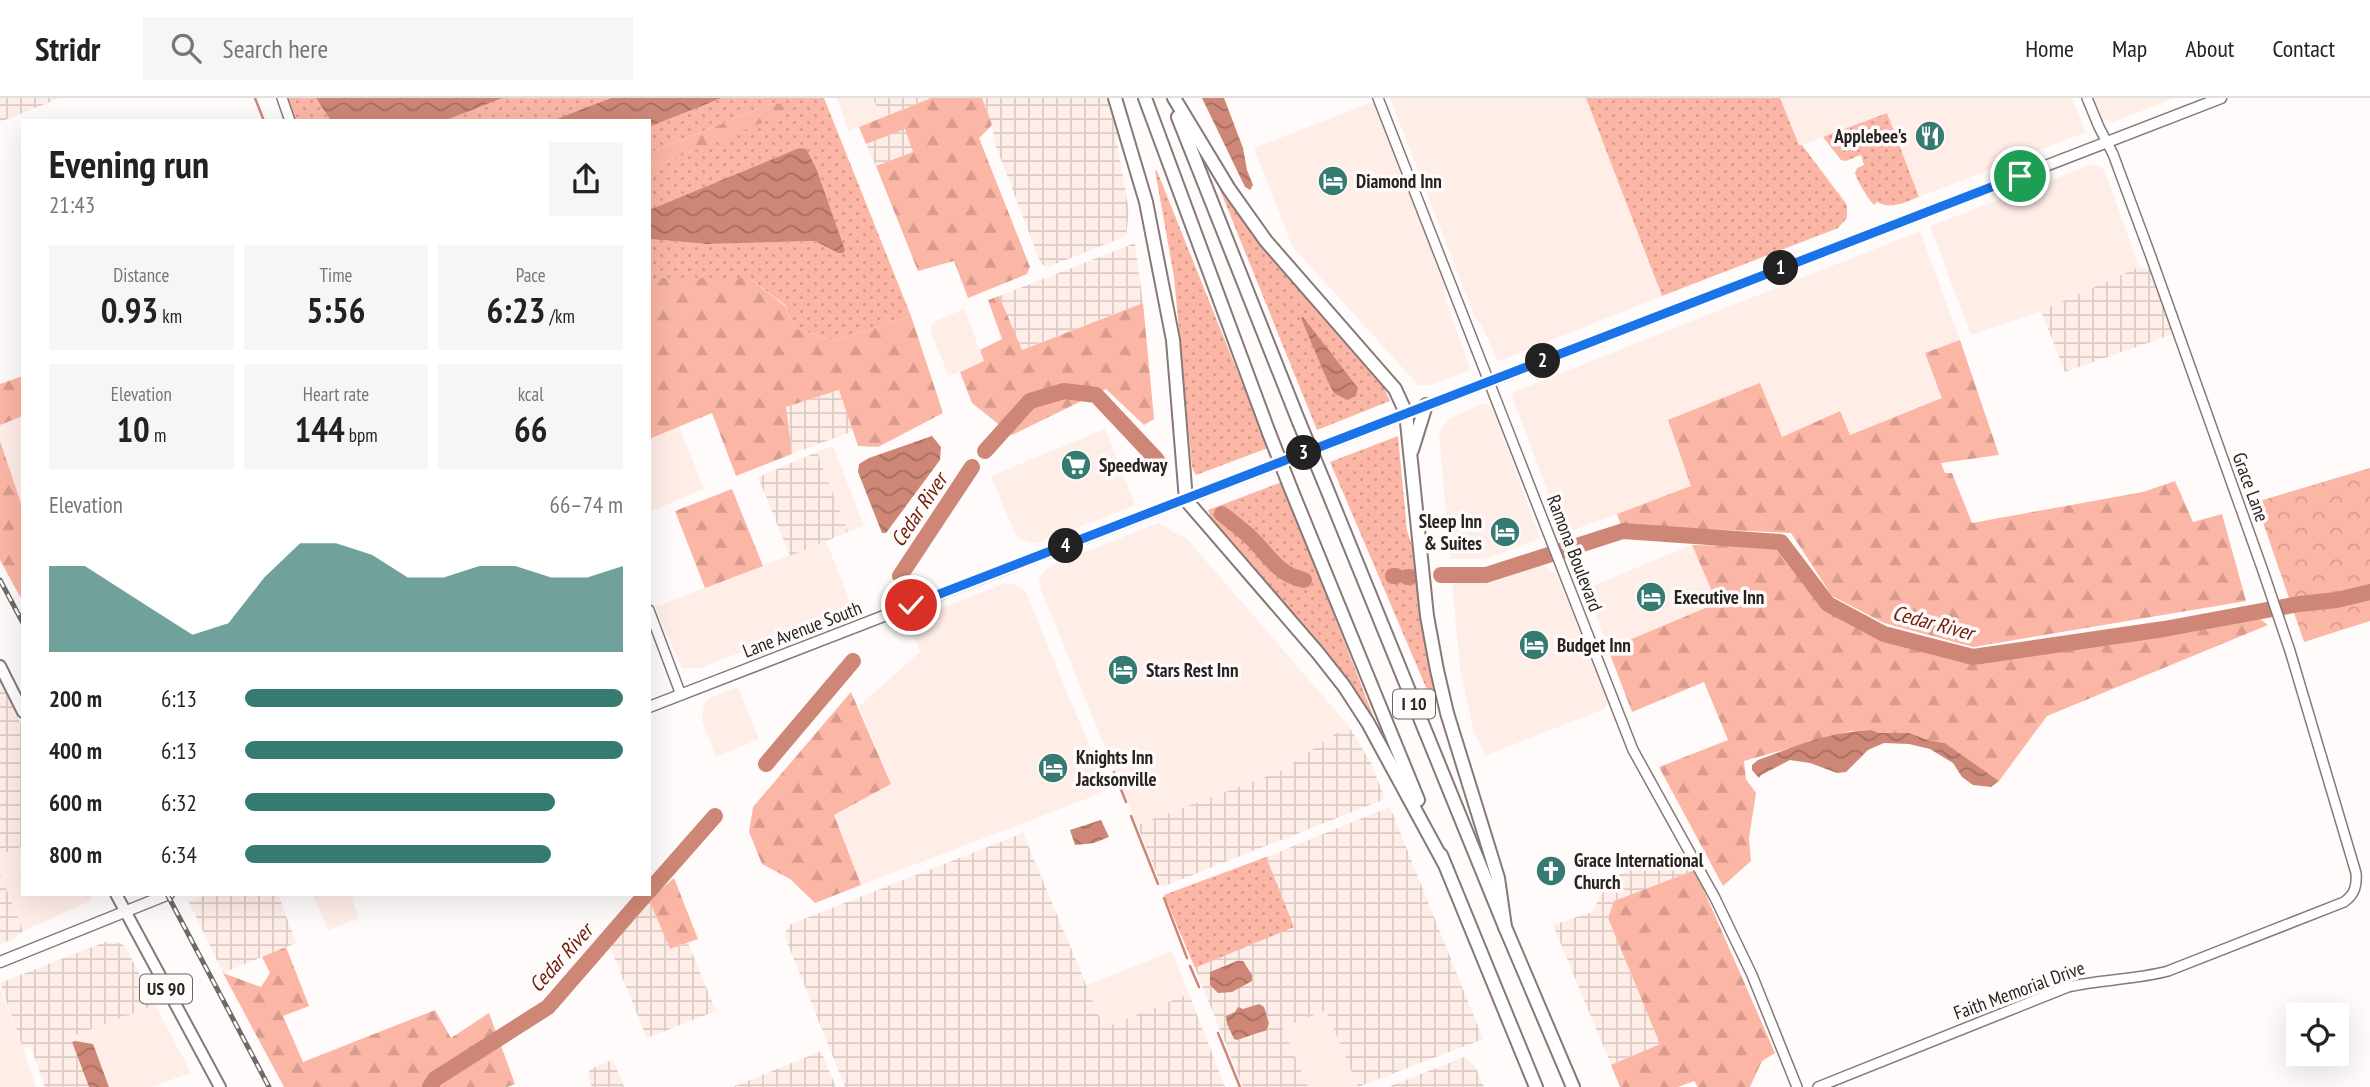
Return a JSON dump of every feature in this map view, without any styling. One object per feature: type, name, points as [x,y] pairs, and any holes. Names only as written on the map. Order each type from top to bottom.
[{"type":"highway","points":[[1115,98],[1146,202],[1173,340],[1186,500],[1344,686],[1368,723],[1444,863]]},
{"type":"highway","name":"I 10","points":[[1145,98],[1291,489],[1536,1087]]},
{"type":"highway","points":[[1173,98],[1253,225],[1395,389],[1406,413],[1427,615],[1437,670],[1447,713],[1498,878],[1505,927]]},
{"type":"highway","name":"I 10","points":[[1173,98],[1299,422],[1573,1087]]},
{"type":"highway","points":[[1411,454],[1426,405]]},
{"type":"main road","name":"Lane Avenue South","points":[[651,706],[2221,98]]},
{"type":"main road","points":[[0,666],[21,708]]},
{"type":"main road","name":"US 90","points":[[117,896],[220,1087]]},
{"type":"main road","points":[[0,962],[164,896]]},
{"type":"street","points":[[282,98],[289,119]]},
{"type":"street","name":"Ramona Boulevard","points":[[1378,98],[1633,750],[1715,898],[1752,975],[1797,1087]]},
{"type":"street","name":"Grace Lane","points":[[2087,98],[2098,127],[2108,142],[2150,254],[2282,627],[2356,873],[2356,886],[2352,896]]},
{"type":"street","points":[[651,615],[681,695]]},
{"type":"street","name":"Faith Memorial Drive","points":[[1818,1087],[2041,997],[2094,981],[2168,971],[2344,902],[2352,896]]},
{"type":"shaded area","points":[[0,98],[60,98],[0,122]]},
{"type":"shaded area","points":[[873,98],[881,118],[849,131],[837,99]]},
{"type":"shaded area","points":[[873,98],[931,98],[881,118]]},
{"type":"shaded area","points":[[982,98],[1118,98],[1124,113],[1116,138],[1129,211],[1126,236],[1048,267],[1041,264],[995,144],[992,125]]},
{"type":"shaded area","points":[[1390,98],[1586,98],[1662,296],[1500,361],[1474,315]]},
{"type":"shaded area","points":[[1780,98],[2072,98],[2086,132],[1919,197],[1887,113],[1799,146]]},
{"type":"shaded area","points":[[2095,98],[2174,98],[2114,122],[2103,119]]},
{"type":"shaded area","points":[[1375,101],[1441,273],[1447,304],[1471,370],[1429,385],[1418,385],[1292,246],[1254,148]]},
{"type":"shaded area","points":[[905,128],[914,152],[876,166],[866,144]]},
{"type":"shaded area","points":[[2093,164],[2104,169],[2139,267],[2041,311],[1971,335],[1930,226]]},
{"type":"shaded area","points":[[1920,231],[1960,340],[1925,353],[1943,398],[1850,435],[1839,411],[1782,437],[1668,421],[1692,486],[1560,535],[1550,513],[1547,490],[1511,393]]},
{"type":"shaded area","points":[[1135,243],[1143,303],[1021,350],[999,296]]},
{"type":"shaded area","points":[[2139,267],[2151,270],[2173,334],[2065,372],[2041,311]]},
{"type":"shaded area","points":[[964,309],[984,361],[949,376],[931,327],[935,321]]},
{"type":"shaded area","points":[[840,390],[853,431],[792,454],[786,407]]},
{"type":"shaded area","points":[[1484,403],[1492,407],[1540,538],[1488,558],[1450,559],[1439,433],[1449,419]]},
{"type":"shaded area","points":[[21,417],[21,503],[0,441],[0,425]]},
{"type":"shaded area","points":[[679,426],[704,489],[651,511],[651,438]]},
{"type":"shaded area","points":[[1105,429],[1135,505],[1040,542],[1032,543],[1020,539],[991,476]]},
{"type":"shaded area","points":[[833,446],[864,526],[848,532],[817,452]]},
{"type":"shaded area","points":[[817,452],[848,532],[790,556],[758,477]]},
{"type":"shaded area","points":[[1158,523],[1188,540],[1348,725],[1283,770],[1137,825],[1039,580],[1043,572],[1052,565]]},
{"type":"shaded area","points":[[826,541],[853,609],[700,668],[682,668],[655,607]]},
{"type":"shaded area","points":[[1692,545],[1717,603],[1608,649],[1587,588]]},
{"type":"shaded area","points":[[1544,565],[1557,575],[1608,702],[1604,709],[1485,756],[1473,728],[1460,667],[1452,582],[1491,582]]},
{"type":"shaded area","points":[[1004,584],[1014,584],[1026,593],[1105,784],[1099,794],[861,885],[834,815],[891,784],[859,706],[920,652],[908,621]]},
{"type":"shaded area","points":[[0,679],[21,724],[21,847],[0,855]]},
{"type":"shaded area","points":[[738,687],[759,739],[716,757],[702,720],[704,704],[711,697]]},
{"type":"shaded area","points":[[1348,725],[1371,763],[1385,799],[1162,887],[1137,825],[1283,770]]},
{"type":"shaded area","points":[[1390,807],[1483,1039],[1358,1087],[1326,1010],[1283,1028],[1308,1087],[1243,1087],[1195,968],[1293,927],[1266,857]],"holes":[[[1259,1004],[1267,1030],[1237,1040],[1226,1016]]]},
{"type":"shaded area","points":[[1023,833],[1104,1028],[1189,994],[1225,1087],[845,1087],[785,937],[787,929],[791,924]]},
{"type":"shaded area","points":[[21,847],[21,896],[92,896],[90,901],[23,931],[0,873],[0,855]]},
{"type":"shaded area","points":[[1684,850],[1695,870],[1614,901],[1608,918],[1660,1044],[1611,1065],[1553,925],[1592,912],[1610,878]]},
{"type":"shaded area","points":[[0,873],[23,931],[15,938],[0,944]]},
{"type":"shaded area","points":[[203,896],[279,896],[296,943],[223,973],[189,902]]},
{"type":"shaded area","points":[[314,896],[351,896],[359,918],[328,930]]},
{"type":"shaded area","points":[[649,900],[670,949],[688,943],[716,1011],[647,1038],[609,945]]},
{"type":"shaded area","points":[[105,942],[117,942],[125,946],[155,1005],[70,1037],[89,1087],[45,1087],[31,1047],[23,1048],[0,983]]},
{"type":"shaded area","points":[[1172,951],[1189,994],[1104,1029],[1087,985]]},
{"type":"shaded area","points":[[0,988],[23,1048],[36,1087],[0,1087]]},
{"type":"shaded area","points":[[155,1005],[191,1073],[150,1087],[109,1087],[93,1044],[72,1042],[70,1037]]},
{"type":"shaded area","points":[[1326,1010],[1358,1087],[1308,1087],[1283,1028]]},
{"type":"shaded area","points":[[821,1051],[836,1087],[733,1087]]},
{"type":"shaded area","points":[[1464,1057],[1475,1066],[1484,1087],[1388,1087]]},
{"type":"shaded area","points":[[613,1060],[624,1087],[592,1087],[588,1077],[590,1069]]},
{"type":"green space","points":[[286,98],[316,98],[330,119],[293,119]]},
{"type":"green space","points":[[503,98],[611,98],[556,119],[449,119]]},
{"type":"green space","points":[[722,98],[824,98],[911,316],[834,341],[795,328],[785,305],[749,278],[651,278],[651,239],[707,244],[815,241],[838,253],[799,148],[651,209],[651,168],[790,110],[773,103],[651,152],[651,126]]},
{"type":"green space","points":[[931,98],[982,98],[992,125],[979,138],[1030,267],[1027,274],[968,298],[954,261],[918,271],[876,166],[913,152],[905,129],[866,144],[859,127]]},
{"type":"green space","points":[[1586,98],[1780,98],[1799,145],[1802,145],[1847,205],[1847,218],[1838,228],[1662,296]]},
{"type":"green space","points":[[773,103],[787,105],[791,111],[651,168],[651,152]]},
{"type":"green space","points":[[1887,113],[1919,197],[1898,204],[1877,202],[1874,205],[1855,173],[1857,168],[1864,165],[1861,155],[1846,161],[1841,160],[1823,137]]},
{"type":"green space","points":[[1155,170],[1268,448],[1196,475],[1192,467],[1174,277]]},
{"type":"green space","points":[[1214,175],[1382,383],[1390,401],[1317,430]]},
{"type":"green space","points":[[651,278],[749,278],[785,306],[795,328],[834,341],[911,316],[943,413],[878,447],[858,446],[839,390],[786,407],[792,454],[736,476],[712,413],[651,438]]},
{"type":"green space","points":[[999,296],[1022,350],[1143,303],[1154,419],[1144,425],[1106,389],[1012,435],[972,403],[960,372],[984,361],[980,350],[1002,339],[988,300]]},
{"type":"green space","points":[[1960,340],[1999,455],[1941,463],[1945,473],[1952,473],[1972,523],[2143,492],[2175,481],[2193,522],[2222,514],[2246,601],[1973,647],[1884,623],[1832,596],[1791,533],[1621,525],[1617,514],[1691,486],[1668,420],[1760,383],[1782,437],[1840,411],[1850,435],[1942,398],[1925,353]]},
{"type":"green space","points":[[21,377],[21,417],[0,425],[0,384]]},
{"type":"green space","points":[[1398,436],[1407,531],[1418,562],[1434,688],[1428,692],[1330,462]]},
{"type":"green space","points":[[0,441],[21,503],[21,598],[0,560]]},
{"type":"green space","points":[[2370,468],[2370,621],[2304,642],[2256,502]]},
{"type":"green space","points":[[1282,482],[1380,733],[1213,522],[1208,510]]},
{"type":"green space","points":[[732,489],[763,566],[705,588],[675,511]]},
{"type":"green space","points":[[1692,545],[1777,547],[1825,608],[1882,638],[1974,663],[2259,618],[2268,625],[2047,716],[1999,781],[1945,743],[1909,733],[1879,733],[1872,730],[1850,731],[1744,761],[1746,779],[1756,793],[1749,838],[1751,861],[1723,886],[1659,767],[1728,740],[1704,682],[1632,712],[1608,649],[1717,603]]},
{"type":"green space","points":[[851,692],[891,784],[834,815],[861,885],[815,903],[790,879],[762,864],[749,832],[753,807]]},
{"type":"green space","points":[[1266,857],[1294,927],[1195,968],[1164,895]]},
{"type":"green space","points":[[1695,870],[1775,1053],[1762,1061],[1750,1087],[1698,1087],[1694,1081],[1678,1087],[1620,1087],[1611,1065],[1660,1044],[1608,918],[1614,901]]},
{"type":"green space","points":[[674,878],[698,939],[670,949],[649,900]]},
{"type":"green space","points":[[286,947],[309,1006],[283,1016],[303,1062],[435,1010],[451,1038],[489,1013],[515,1084],[507,1087],[284,1087],[223,973],[261,987],[270,973],[262,957]]},
{"type":"water","points":[[316,98],[503,98],[449,119],[330,119]]},
{"type":"water","points":[[611,98],[722,98],[651,126],[651,119],[556,119]]},
{"type":"water","points":[[1202,98],[1224,98],[1243,148],[1253,185],[1250,190],[1245,187]]},
{"type":"water","points":[[799,148],[806,149],[816,168],[845,250],[838,253],[815,241],[707,244],[651,239],[651,209]]},
{"type":"water","points":[[1303,317],[1358,388],[1356,396],[1347,400],[1334,393],[1301,318]]},
{"type":"water","points":[[932,436],[941,447],[940,460],[886,533],[882,533],[858,472],[859,464]]},
{"type":"water","points":[[1872,730],[1879,733],[1909,733],[1945,743],[1999,781],[1991,787],[1973,785],[1962,777],[1953,763],[1930,749],[1909,744],[1884,743],[1868,750],[1846,772],[1837,773],[1810,763],[1790,760],[1759,778],[1752,770],[1752,765],[1758,760],[1800,745],[1828,736]]},
{"type":"water","points":[[1101,820],[1109,837],[1094,843],[1075,845],[1070,830]]},
{"type":"water","points":[[1243,961],[1252,975],[1252,981],[1232,992],[1218,993],[1210,985],[1210,972]]},
{"type":"water","points":[[1259,1004],[1264,1007],[1269,1023],[1267,1030],[1234,1039],[1226,1016],[1235,1012],[1238,1007],[1243,1009]]},
{"type":"water","points":[[72,1042],[93,1044],[109,1087],[89,1087]]},
{"type":"waterway","points":[[255,98],[263,119]]},
{"type":"waterway","name":"Cedar River","points":[[985,451],[1030,401],[1064,391],[1096,395],[1157,460]]},
{"type":"waterway","name":"Cedar River","points":[[900,576],[972,467]]},
{"type":"waterway","name":"Cedar River","points":[[1222,514],[1248,535],[1279,568],[1304,580]]},
{"type":"waterway","name":"Cedar River","points":[[1441,575],[1486,575],[1623,531],[1781,542],[1828,604],[1884,634],[1973,657],[2164,629],[2370,592]]},
{"type":"waterway","name":"Cedar River","points":[[766,764],[853,661]]},
{"type":"waterway","points":[[1114,772],[1126,802]]},
{"type":"waterway","name":"Cedar River","points":[[651,889],[715,816]]},
{"type":"waterway","points":[[1131,816],[1158,884]]},
{"type":"waterway","name":"Cedar River","points":[[430,1087],[435,1079],[548,1007],[644,896]]},
{"type":"waterway","points":[[1164,898],[1187,958]]},
{"type":"waterway","points":[[1190,966],[1199,987]]},
{"type":"waterway","points":[[1218,1033],[1240,1087]]},
{"type":"railway","points":[[0,580],[21,619]]},
{"type":"railway","points":[[168,896],[269,1087]]},
{"type":"place","name":"Applebee's","points":[[1930,136]]},
{"type":"place","name":"Diamond Inn","points":[[1333,181]]},
{"type":"place","name":"Speedway","points":[[1076,465]]},
{"type":"place","name":"Sleep Inn & Suites","points":[[1505,532]]},
{"type":"place","name":"Executive Inn","points":[[1651,597]]},
{"type":"place","name":"Budget Inn","points":[[1534,645]]},
{"type":"place","name":"Stars Rest Inn","points":[[1123,670]]},
{"type":"place","name":"Knights Inn Jacksonville","points":[[1053,768]]},
{"type":"place","name":"Grace International Church","points":[[1551,871]]},
{"type":"route","points":[[911,605],[2020,176]]}]
